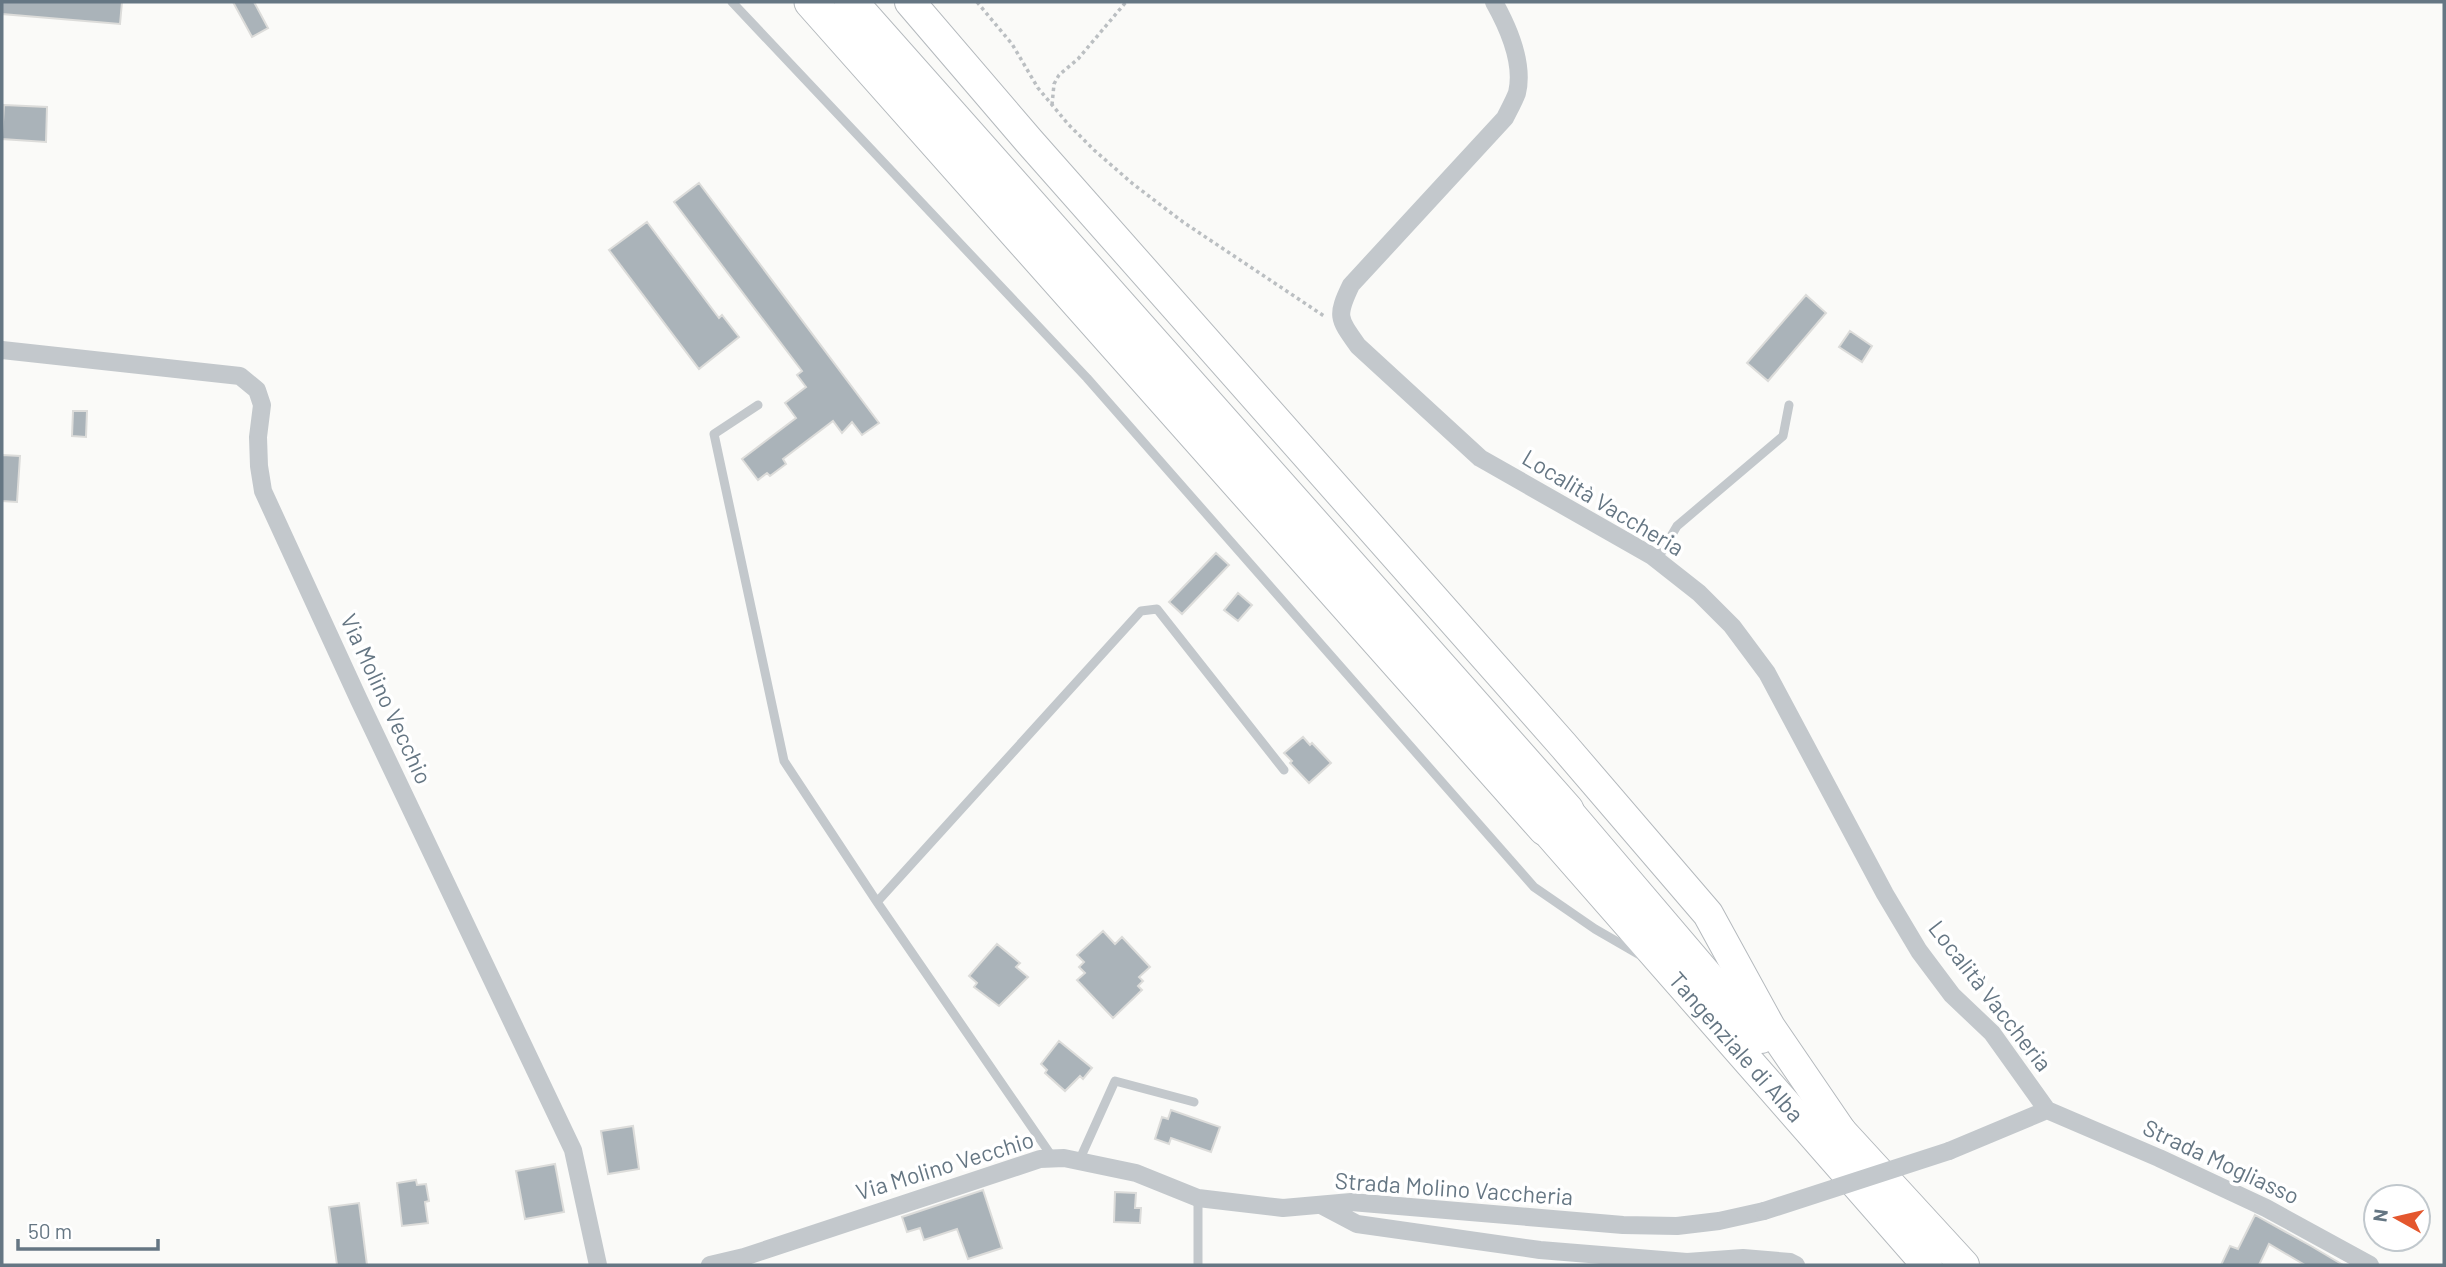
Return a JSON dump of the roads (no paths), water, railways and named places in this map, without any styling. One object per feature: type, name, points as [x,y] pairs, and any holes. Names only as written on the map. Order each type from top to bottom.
[{"type":"highway","points":[[811,2],[1964,1265]]},
{"type":"highway","points":[[852,2],[1556,820]]},
{"type":"highway","points":[[910,2],[1709,914],[1770,1027],[1841,1131]]},
{"type":"highway","name":"Tangenziale di Alba","points":[[1556,820],[1672,973],[1927,1265]]},
{"type":"street","name":"Località Vaccheria","points":[[1494,2],[1508,27],[1517,62],[1517,92],[1505,118],[1352,285],[1340,307],[1342,324],[1358,346],[1480,458],[1657,560],[1699,593],[1731,626],[1767,673],[1885,894],[1919,951],[1952,996],[1992,1033],[2047,1110]]},
{"type":"street","name":"Via Molino Vecchio","points":[[2,350],[240,376],[257,390],[262,405],[258,466],[263,491],[573,1150],[598,1265]]},
{"type":"street","name":"Strada Molino Vaccheria","points":[[1321,1205],[1351,1202],[1623,1225],[1664,1226],[1719,1221],[1765,1211],[1949,1151],[2047,1110]]},
{"type":"street","name":"Strada Mogliasso","points":[[2047,1110],[2159,1157],[2266,1208],[2370,1265]]},
{"type":"street","name":"Via Molino Vecchio","points":[[710,1265],[1040,1159],[1079,1161],[1136,1173],[1198,1198],[1283,1208],[1321,1205]]},
{"type":"street","name":"Strada Molino Vaccheria","points":[[1321,1205],[1357,1224],[1540,1250],[1687,1262],[1743,1258],[1790,1262],[1796,1265]]},
{"type":"lane","points":[[732,2],[1087,378],[1534,887],[1595,929],[1672,973]]},
{"type":"lane","points":[[758,405],[714,434],[784,761],[877,902],[1054,1158]]},
{"type":"lane","points":[[1657,560],[1677,526],[1783,436],[1789,405]]},
{"type":"lane","points":[[877,902],[1141,611],[1157,609],[1284,769]]},
{"type":"lane","points":[[1079,1161],[1115,1081],[1194,1102]]},
{"type":"lane","points":[[1198,1198],[1198,1265]]}]
